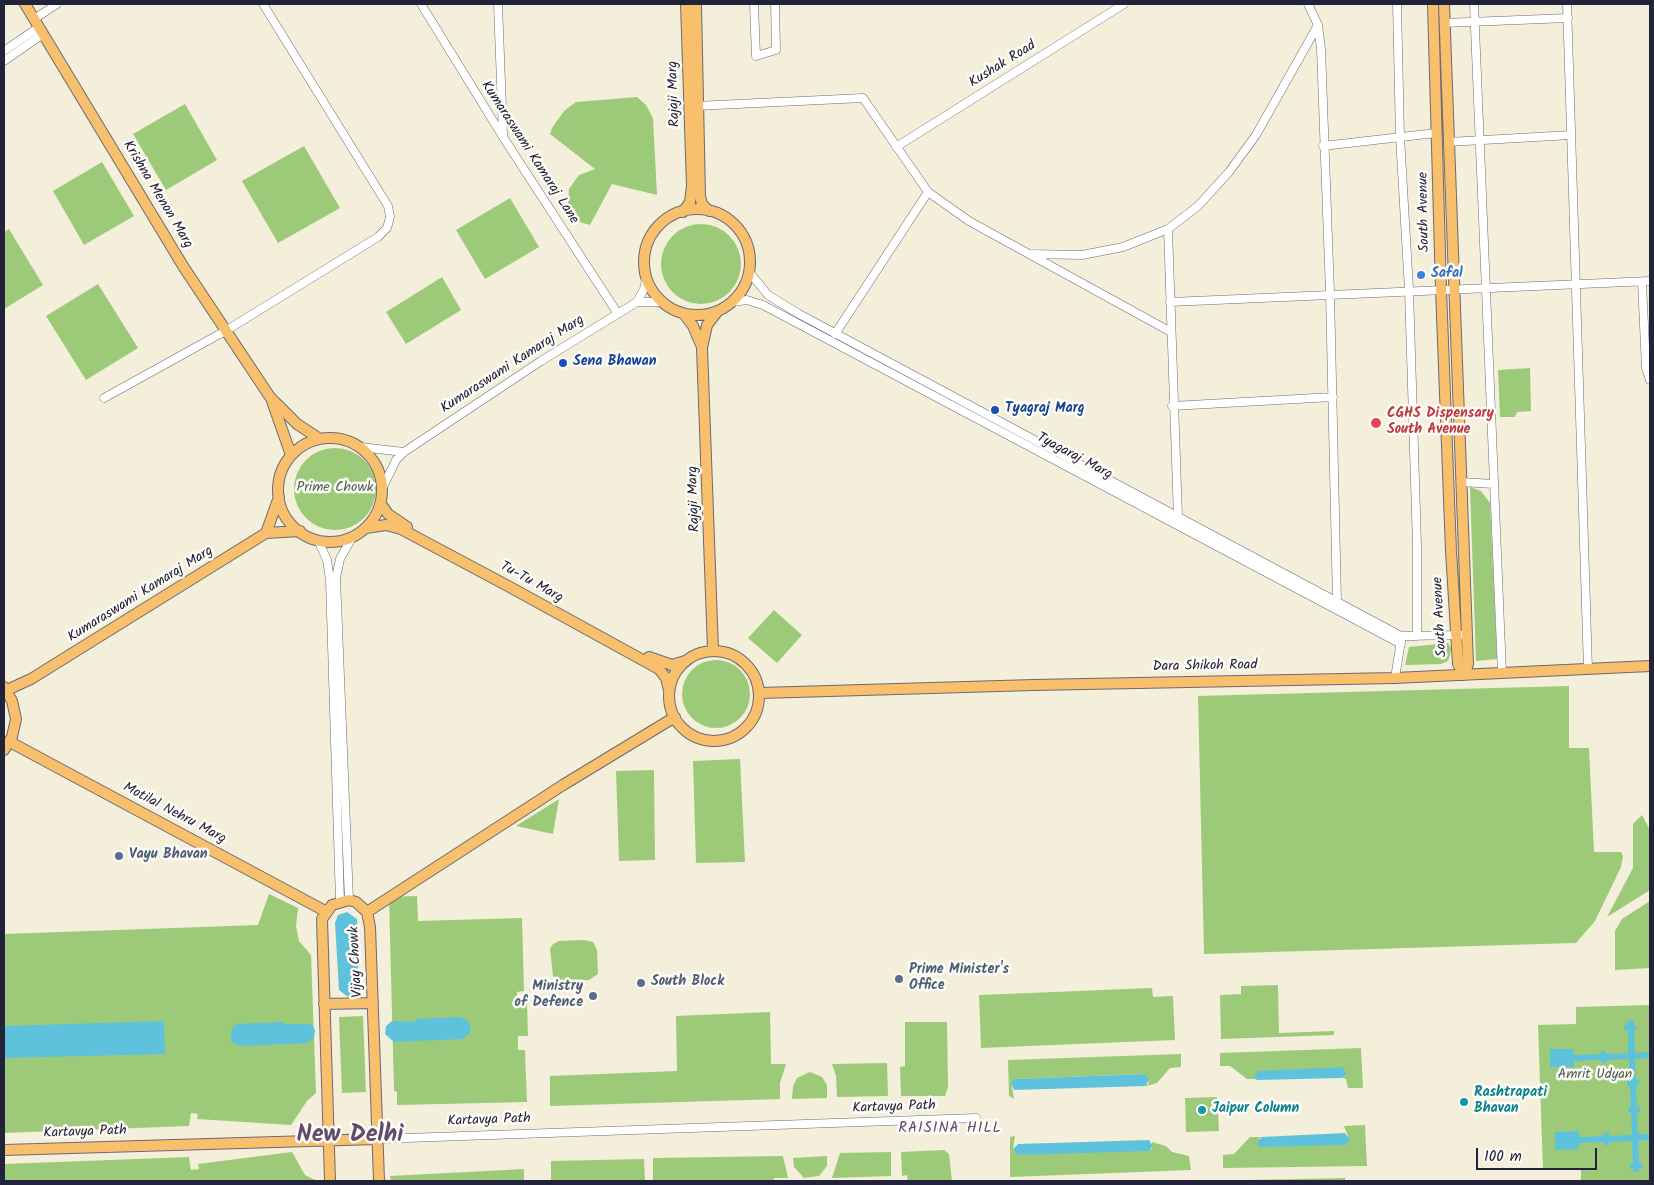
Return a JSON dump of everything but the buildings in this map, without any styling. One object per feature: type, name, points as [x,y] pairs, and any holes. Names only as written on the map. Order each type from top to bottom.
[{"type":"main road","name":"Krishna Menon Marg","points":[[25,4],[183,266],[270,398],[296,424],[320,439]]},
{"type":"main road","name":"Rajaji Marg","points":[[686,4],[700,196],[702,204],[709,211]]},
{"type":"main road","name":"Rajaji Marg","points":[[683,212],[692,194],[696,4]]},
{"type":"main road","name":"South Avenue","points":[[1433,4],[1441,289],[1461,635]]},
{"type":"main road","name":"South Avenue","points":[[1444,4],[1461,482],[1461,635],[1458,664],[1464,675]]},
{"type":"main road","points":[[709,211],[729,220],[744,236],[750,256],[750,273],[744,288],[732,302],[717,312],[698,315],[684,314],[662,302],[654,292],[646,275],[645,256],[650,238],[662,223],[683,212],[709,211]]},
{"type":"main road","name":"Rajaji Marg","points":[[713,650],[702,348],[707,325],[717,312]]},
{"type":"main road","name":"Rajaji Marg","points":[[684,314],[693,326],[702,348]]},
{"type":"main road","name":"Krishna Menon Marg","points":[[270,398],[291,455]]},
{"type":"main road","points":[[266,533],[279,497],[280,475],[291,455],[304,445],[320,439],[348,440],[368,453],[378,469],[383,488],[381,504],[366,528],[353,536],[336,541],[318,540],[300,531],[286,516],[279,497]]},
{"type":"main road","name":"Tu-Tu Marg","points":[[381,504],[388,514],[398,522],[652,659],[672,665],[684,661]]},
{"type":"main road","name":"Tu-Tu Marg","points":[[366,528],[386,525],[401,529],[659,670],[666,678],[669,690]]},
{"type":"main road","name":"Kumaraswami Kamaraj Marg","points":[[5,688],[31,679],[266,533],[300,531]]},
{"type":"main road","points":[[713,650],[733,654],[749,666],[758,683],[760,693],[755,717],[738,734],[727,739],[715,741],[688,735],[671,709],[669,690],[672,679],[684,661],[698,653],[713,650]]},
{"type":"main road","name":"Dara Shikoh Road","points":[[760,693],[1044,684],[1395,678],[1650,666]]},
{"type":"main road","name":"Kumaraswami Kamaraj Marg","points":[[12,701],[31,679]]},
{"type":"main road","points":[[5,688],[12,701],[16,719],[7,746]]},
{"type":"main road","points":[[367,912],[563,785],[675,717]]},
{"type":"main road","name":"Motilal Nehru Marg","points":[[7,746],[325,911]]},
{"type":"main road","points":[[330,1181],[322,919],[325,911],[332,905],[344,901]]},
{"type":"main road","name":"Vijay Chowk","points":[[344,901],[356,902],[367,912],[372,939],[379,1181]]},
{"type":"main road","points":[[324,1004],[373,1002]]},
{"type":"main road","name":"Kartavya Path","points":[[4,1150],[378,1139]]},
{"type":"street","points":[[4,61],[39,26],[57,4]]},
{"type":"street","points":[[104,398],[226,330],[378,237],[387,228],[390,217],[388,206],[264,4]]},
{"type":"street","name":"Kumaraswami Kamaraj Lane","points":[[421,4],[503,137],[618,314]]},
{"type":"street","points":[[498,4],[503,137]]},
{"type":"street","points":[[754,4],[756,56],[776,50],[775,4]]},
{"type":"street","name":"Kushak Road","points":[[896,147],[1124,4]]},
{"type":"street","points":[[1308,4],[1318,25],[1321,49],[1323,146],[1330,293],[1337,602]]},
{"type":"street","points":[[1397,4],[1400,137],[1409,290],[1417,546],[1417,636]]},
{"type":"street","points":[[1474,4],[1502,673]]},
{"type":"street","points":[[1567,4],[1588,669]]},
{"type":"street","points":[[1444,23],[1568,18]]},
{"type":"street","points":[[1028,254],[1082,255],[1123,247],[1168,229],[1198,206],[1229,172],[1256,135],[1318,25]]},
{"type":"street","points":[[4,51],[39,26]]},
{"type":"street","points":[[694,106],[863,98],[928,192],[969,221],[1171,332]]},
{"type":"street","points":[[1323,146],[1436,133]]},
{"type":"street","points":[[1448,142],[1571,135]]},
{"type":"street","points":[[835,334],[928,192]]},
{"type":"street","points":[[1168,229],[1172,406],[1178,517]]},
{"type":"street","name":"Tyagaraj Marg","points":[[750,273],[768,295],[835,334],[1337,602],[1401,640]]},
{"type":"street","points":[[646,275],[645,287],[637,302],[662,302]]},
{"type":"street","points":[[1170,302],[1330,293],[1650,281]]},
{"type":"street","points":[[1642,282],[1646,368],[1650,380]]},
{"type":"street","name":"Tyagaraj Marg","points":[[732,302],[747,300],[763,304],[1401,640],[1417,636],[1461,635]]},
{"type":"street","name":"Kumaraswami Kamaraj Marg","points":[[383,488],[387,475],[404,452],[541,361],[637,302]]},
{"type":"street","points":[[1172,406],[1333,397]]},
{"type":"street","points":[[360,447],[404,452]]},
{"type":"street","points":[[1461,482],[1494,484]]},
{"type":"street","points":[[344,901],[336,578],[340,559],[353,536]]},
{"type":"street","points":[[318,540],[327,560],[330,580],[344,901]]},
{"type":"street","points":[[1395,678],[1401,640]]},
{"type":"street","name":"Kartavya Path","points":[[378,1139],[976,1118]]},
{"type":"green space","points":[[637,97],[646,105],[653,118],[657,195],[612,184],[590,225],[579,222],[572,215],[568,205],[569,189],[579,175],[595,169],[550,134],[552,128],[564,111],[576,102]]},
{"type":"green space","points":[[185,104],[217,160],[166,190],[133,134]]},
{"type":"green space","points":[[304,146],[340,208],[278,243],[242,181]]},
{"type":"green space","points":[[102,162],[134,216],[84,245],[53,191]]},
{"type":"green space","points":[[510,198],[539,247],[485,279],[456,230]]},
{"type":"green space","points":[[701,224],[716,227],[729,236],[738,249],[741,264],[738,279],[729,292],[716,301],[701,304],[686,301],[673,292],[664,279],[661,264],[664,249],[673,236],[686,227]]},
{"type":"green space","points":[[9,229],[43,285],[4,309],[4,232]]},
{"type":"green space","points":[[442,277],[461,310],[406,344],[386,312]]},
{"type":"green space","points":[[98,284],[138,348],[86,380],[46,316]]},
{"type":"green space","points":[[1530,368],[1531,411],[1517,412],[1515,417],[1500,417],[1498,370]]},
{"type":"green space","name":"Prime Chowk","points":[[327,448],[343,448],[358,455],[369,466],[376,481],[373,505],[364,518],[343,530],[327,530],[312,523],[301,512],[294,497],[294,481],[301,466],[312,455]]},
{"type":"green space","points":[[1470,487],[1481,491],[1490,503],[1497,659],[1476,661]]},
{"type":"green space","points":[[774,610],[802,635],[777,663],[748,638]]},
{"type":"green space","points":[[1448,643],[1451,648],[1448,661],[1441,664],[1405,665],[1409,647]]},
{"type":"green space","points":[[716,660],[729,663],[740,670],[747,681],[750,694],[747,707],[740,718],[729,725],[716,728],[703,725],[692,718],[685,707],[682,694],[685,681],[692,670],[703,663]]},
{"type":"green space","points":[[1569,686],[1569,748],[1589,748],[1594,852],[1621,852],[1623,856],[1621,867],[1595,921],[1576,943],[1204,954],[1198,696]]},
{"type":"green space","points":[[740,759],[745,862],[696,863],[693,761]]},
{"type":"green space","points":[[654,770],[655,860],[619,861],[616,771]]},
{"type":"green space","points":[[559,799],[553,834],[516,826]]},
{"type":"green space","points":[[1642,815],[1650,830],[1650,890],[1607,917],[1633,868],[1633,824]]},
{"type":"green space","points":[[269,894],[298,908],[296,926],[299,941],[311,955],[316,1093],[307,1101],[291,1125],[197,1119],[198,1114],[191,1113],[189,1126],[4,1133],[4,934],[258,925]]},
{"type":"green space","points":[[417,896],[418,921],[522,918],[524,991],[517,992],[517,1004],[527,1004],[528,1036],[518,1036],[518,1050],[525,1050],[527,1102],[397,1105],[397,1092],[394,1091],[389,897]]},
{"type":"green space","points":[[1650,901],[1650,968],[1615,970],[1615,931],[1622,919]]},
{"type":"green space","points":[[584,940],[593,942],[597,950],[598,974],[589,980],[559,981],[553,976],[550,949],[553,944],[559,941]]},
{"type":"green space","points":[[1278,985],[1279,1033],[1334,1031],[1334,1035],[1221,1039],[1220,995],[1241,994],[1241,986]]},
{"type":"green space","points":[[1152,988],[1153,997],[1173,996],[1175,1040],[981,1048],[979,995]]},
{"type":"green space","name":"Amrit Udyan","points":[[1650,1005],[1650,1181],[1581,1181],[1581,1169],[1543,1170],[1538,1025],[1576,1024],[1576,1007]]},
{"type":"green space","points":[[770,1012],[771,1064],[786,1064],[780,1083],[780,1099],[550,1106],[550,1076],[677,1071],[676,1016]]},
{"type":"green space","points":[[363,1016],[366,1092],[342,1093],[339,1017]]},
{"type":"green space","points":[[905,1022],[947,1022],[948,1087],[945,1096],[901,1096],[900,1067],[905,1066]]},
{"type":"green space","points":[[1361,1048],[1363,1088],[1348,1088],[1346,1079],[1342,1078],[1345,1077],[1247,1079],[1230,1066],[1220,1066],[1220,1053]]},
{"type":"green space","points":[[1181,1054],[1181,1067],[1170,1068],[1157,1083],[1146,1086],[1149,1083],[1144,1074],[1014,1079],[1012,1087],[1014,1099],[1009,1096],[1008,1060]]},
{"type":"green space","points":[[887,1063],[888,1096],[837,1097],[836,1076],[832,1064]]},
{"type":"green space","points":[[810,1072],[822,1077],[827,1085],[827,1098],[792,1099],[793,1086],[797,1078]]},
{"type":"green space","points":[[1217,1097],[1219,1131],[1186,1132],[1185,1098]]},
{"type":"green space","points":[[1365,1125],[1367,1166],[1223,1168],[1223,1155],[1234,1154],[1250,1137],[1261,1137],[1258,1139],[1348,1136],[1344,1126]]},
{"type":"green space","points":[[1015,1136],[1013,1149],[1152,1149],[1152,1142],[1166,1146],[1172,1152],[1189,1156],[1191,1170],[1010,1177],[1010,1137]]},
{"type":"green space","points":[[944,1150],[949,1154],[952,1181],[908,1181],[907,1175],[902,1176],[901,1152]]},
{"type":"green space","points":[[292,1152],[305,1175],[317,1181],[4,1181],[5,1164],[189,1157],[191,1170],[199,1169],[198,1164]]},
{"type":"green space","points":[[891,1152],[891,1176],[832,1178],[840,1153]]},
{"type":"green space","points":[[783,1156],[788,1178],[774,1178],[774,1181],[653,1181],[653,1158]]},
{"type":"green space","points":[[827,1156],[827,1166],[819,1176],[804,1178],[794,1167],[793,1158]]},
{"type":"green space","points":[[644,1159],[645,1181],[551,1181],[551,1161]]},
{"type":"green space","points":[[524,1169],[524,1181],[391,1181],[390,1176]]},
{"type":"green space","points":[[1345,1178],[1345,1181],[1246,1181],[1246,1180]]},
{"type":"water","points":[[347,912],[357,919],[360,965],[358,967],[358,992],[348,997],[339,990],[335,923],[338,915]]},
{"type":"water","points":[[459,1017],[467,1020],[470,1024],[470,1033],[463,1039],[394,1042],[385,1034],[386,1026],[392,1021],[415,1022],[417,1019]]},
{"type":"water","points":[[1633,1020],[1637,1030],[1634,1030],[1635,1053],[1650,1052],[1650,1058],[1635,1059],[1636,1080],[1639,1080],[1639,1086],[1636,1086],[1637,1107],[1640,1107],[1640,1112],[1637,1112],[1638,1134],[1650,1134],[1650,1140],[1638,1141],[1639,1163],[1642,1163],[1643,1168],[1639,1168],[1639,1172],[1633,1172],[1633,1169],[1630,1169],[1630,1163],[1633,1163],[1632,1141],[1609,1142],[1609,1145],[1604,1145],[1603,1142],[1579,1143],[1579,1149],[1555,1150],[1555,1132],[1579,1131],[1579,1137],[1603,1136],[1603,1133],[1609,1132],[1609,1136],[1632,1135],[1631,1113],[1628,1112],[1628,1107],[1631,1107],[1630,1086],[1627,1086],[1627,1081],[1630,1081],[1629,1059],[1607,1060],[1606,1063],[1601,1063],[1601,1060],[1574,1061],[1574,1067],[1550,1067],[1550,1049],[1574,1049],[1574,1055],[1600,1054],[1601,1051],[1606,1051],[1606,1054],[1628,1053],[1628,1030],[1624,1030],[1624,1025],[1627,1025],[1627,1021]]},
{"type":"water","points":[[164,1021],[165,1054],[4,1058],[4,1026]]},
{"type":"water","points":[[283,1022],[285,1024],[311,1024],[315,1030],[314,1038],[308,1043],[241,1046],[233,1043],[231,1039],[231,1030],[237,1024]]},
{"type":"water","points":[[1342,1067],[1347,1073],[1342,1078],[1257,1080],[1254,1078],[1258,1071]]},
{"type":"water","points":[[1145,1074],[1149,1079],[1146,1086],[1014,1090],[1011,1083],[1014,1079]]},
{"type":"water","points":[[1345,1133],[1350,1140],[1345,1145],[1260,1147],[1257,1144],[1261,1137]]},
{"type":"water","points":[[1149,1140],[1153,1146],[1149,1151],[1018,1155],[1013,1149],[1018,1144]]},
{"type":"place","name":"Safal","points":[[1421,275]]},
{"type":"place","name":"Sena Bhawan","points":[[563,363]]},
{"type":"place","name":"Tyagraj Marg","points":[[995,410]]},
{"type":"place","name":"CGHS Dispensary South Avenue","points":[[1376,423]]},
{"type":"place","name":"Vayu Bhavan","points":[[119,856]]},
{"type":"place","name":"Prime Minister's Office","points":[[899,979]]},
{"type":"place","name":"South Block","points":[[641,983]]},
{"type":"place","name":"Ministry of Defence","points":[[593,996]]},
{"type":"place","name":"Rashtrapati Bhavan","points":[[1464,1102]]},
{"type":"place","name":"Jaipur Column","points":[[1202,1110]]},
{"type":"district","name":"RAISINA HILL","points":[[950,1129]]},
{"type":"district","name":"New Delhi","points":[[350,1137]]}]
